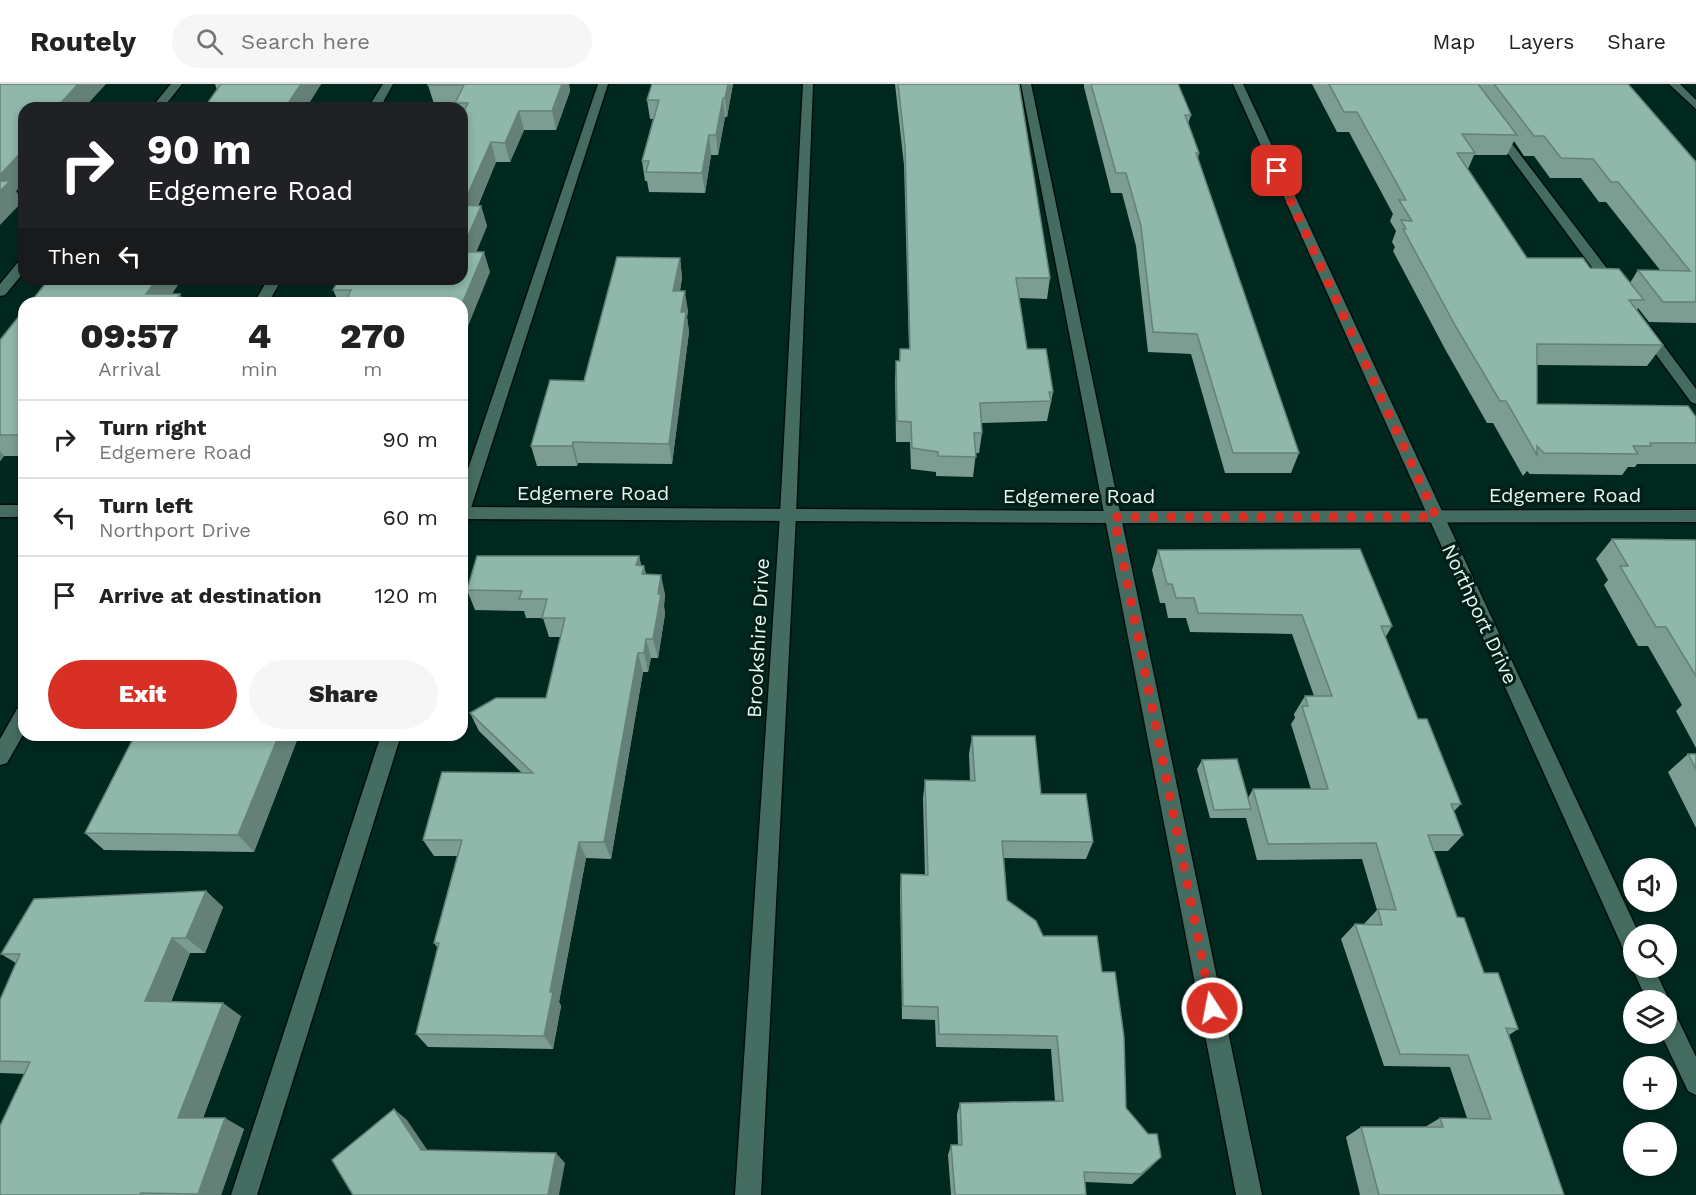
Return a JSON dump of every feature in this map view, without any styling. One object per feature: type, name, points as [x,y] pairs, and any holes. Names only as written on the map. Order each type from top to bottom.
[{"type":"street","points":[[162,102],[177,84]]},
{"type":"street","points":[[378,102],[388,84]]},
{"type":"street","points":[[468,494],[603,84]]},
{"type":"street","name":"Brookshire Drive","points":[[748,1195],[788,516],[808,84]]},
{"type":"street","points":[[1026,84],[1249,1195]]},
{"type":"street","name":"Northport Drive","points":[[1238,84],[1623,924]]},
{"type":"street","points":[[1674,84],[1696,106]]},
{"type":"street","points":[[1490,122],[1618,294]]},
{"type":"street","points":[[0,292],[18,271]]},
{"type":"street","points":[[1639,322],[1696,399]]},
{"type":"street","points":[[0,511],[18,511]]},
{"type":"street","name":"Edgemere Road","points":[[468,512],[788,516],[1696,516]]},
{"type":"street","points":[[0,757],[18,726]]},
{"type":"street","points":[[244,1195],[389,741]]},
{"type":"street","points":[[1677,1042],[1696,1083]]},
{"type":"building","points":[[0,84],[78,84],[62,102],[18,102],[18,156],[0,175]]},
{"type":"building","points":[[221,84],[301,84],[289,102],[208,102]]},
{"type":"building","points":[[562,84],[552,111],[519,111],[505,143],[491,142],[468,194],[468,102],[456,102],[464,85],[428,85]]},
{"type":"building","points":[[652,84],[728,84],[716,135],[709,135],[702,173],[646,172],[649,161],[642,161],[659,100],[647,100]]},
{"type":"building","points":[[898,84],[1019,84],[1050,278],[1016,278],[1027,349],[1046,349],[1053,392],[1049,392],[1051,401],[980,403],[982,433],[974,433],[976,457],[938,456],[938,452],[912,448],[911,422],[897,421],[896,361],[900,361],[900,349],[910,349],[905,146]]},
{"type":"building","points":[[1091,84],[1178,84],[1191,115],[1185,115],[1199,153],[1196,153],[1299,453],[1233,453],[1197,334],[1153,332],[1141,226],[1126,173],[1116,173]]},
{"type":"building","points":[[1329,84],[1478,84],[1517,135],[1462,134],[1475,153],[1457,153],[1527,258],[1583,258],[1590,268],[1619,269],[1644,300],[1629,300],[1663,345],[1537,344],[1537,404],[1688,406],[1696,417],[1696,443],[1650,443],[1651,446],[1633,446],[1638,454],[1544,453],[1537,446],[1537,455],[1506,401],[1500,401],[1456,327],[1403,229],[1406,229],[1401,220],[1412,221],[1399,200],[1406,200],[1357,112],[1344,112]]},
{"type":"building","points":[[1494,84],[1628,84],[1696,162],[1696,302],[1663,302],[1638,270],[1690,271],[1618,182],[1611,182],[1593,159],[1561,158],[1544,136],[1534,136]]},
{"type":"building","points":[[0,181],[10,181],[0,191]]},
{"type":"building","points":[[468,205],[481,206],[468,236]]},
{"type":"building","points":[[468,252],[484,252],[465,297],[348,297],[351,290],[333,290],[336,285],[468,285]]},
{"type":"building","points":[[617,257],[680,258],[673,291],[685,291],[681,312],[686,312],[669,444],[573,442],[572,446],[531,446],[550,380],[584,381]]},
{"type":"building","points":[[44,285],[153,285],[146,294],[180,294],[178,297],[35,297]]},
{"type":"building","points":[[18,318],[18,435],[0,435],[0,340]]},
{"type":"building","points":[[1612,539],[1696,540],[1696,676],[1666,627],[1656,627],[1620,566],[1628,566]]},
{"type":"building","points":[[1360,549],[1392,626],[1381,626],[1418,719],[1427,719],[1461,804],[1451,804],[1463,835],[1428,835],[1457,917],[1464,918],[1484,973],[1498,973],[1518,1029],[1506,1028],[1564,1195],[1379,1195],[1361,1127],[1443,1127],[1440,1118],[1491,1119],[1468,1055],[1400,1054],[1355,924],[1382,925],[1378,909],[1396,910],[1376,843],[1268,844],[1253,789],[1328,789],[1302,706],[1308,706],[1305,696],[1332,696],[1302,615],[1198,613],[1194,598],[1176,598],[1172,584],[1167,584],[1158,550]]},
{"type":"building","points":[[477,556],[639,556],[636,565],[644,566],[642,574],[661,575],[658,594],[661,594],[653,639],[646,639],[644,653],[638,653],[604,842],[579,842],[550,992],[553,992],[544,1036],[416,1034],[439,943],[434,943],[462,840],[423,840],[442,772],[533,773],[470,713],[496,698],[546,698],[565,618],[542,618],[547,599],[519,599],[522,591],[468,590]]},
{"type":"building","points":[[972,736],[1035,736],[1041,794],[1086,794],[1093,842],[1002,841],[1007,900],[1036,921],[1043,936],[1097,936],[1102,972],[1115,972],[1124,1037],[1126,1108],[1148,1134],[1157,1134],[1161,1157],[1141,1174],[1084,1172],[1086,1195],[955,1195],[951,1145],[962,1145],[960,1103],[1063,1101],[1057,1036],[939,1034],[938,1007],[903,1006],[901,874],[928,875],[925,780],[975,781]]},
{"type":"building","points":[[132,741],[277,741],[238,835],[85,833]]},
{"type":"building","points":[[1688,754],[1696,754],[1696,769]]},
{"type":"building","points":[[1237,759],[1251,809],[1214,810],[1202,760]]},
{"type":"building","points":[[206,891],[186,938],[172,938],[145,1001],[223,1003],[178,1118],[225,1118],[198,1194],[0,1195],[0,1126],[30,1062],[0,1061],[0,1000],[20,954],[1,954],[34,899]]},
{"type":"building","points":[[394,1109],[421,1150],[556,1153],[548,1195],[353,1195],[332,1160]]},
{"type":"route","points":[[1212,1008],[1114,517],[1436,517],[1277,171]]}]
